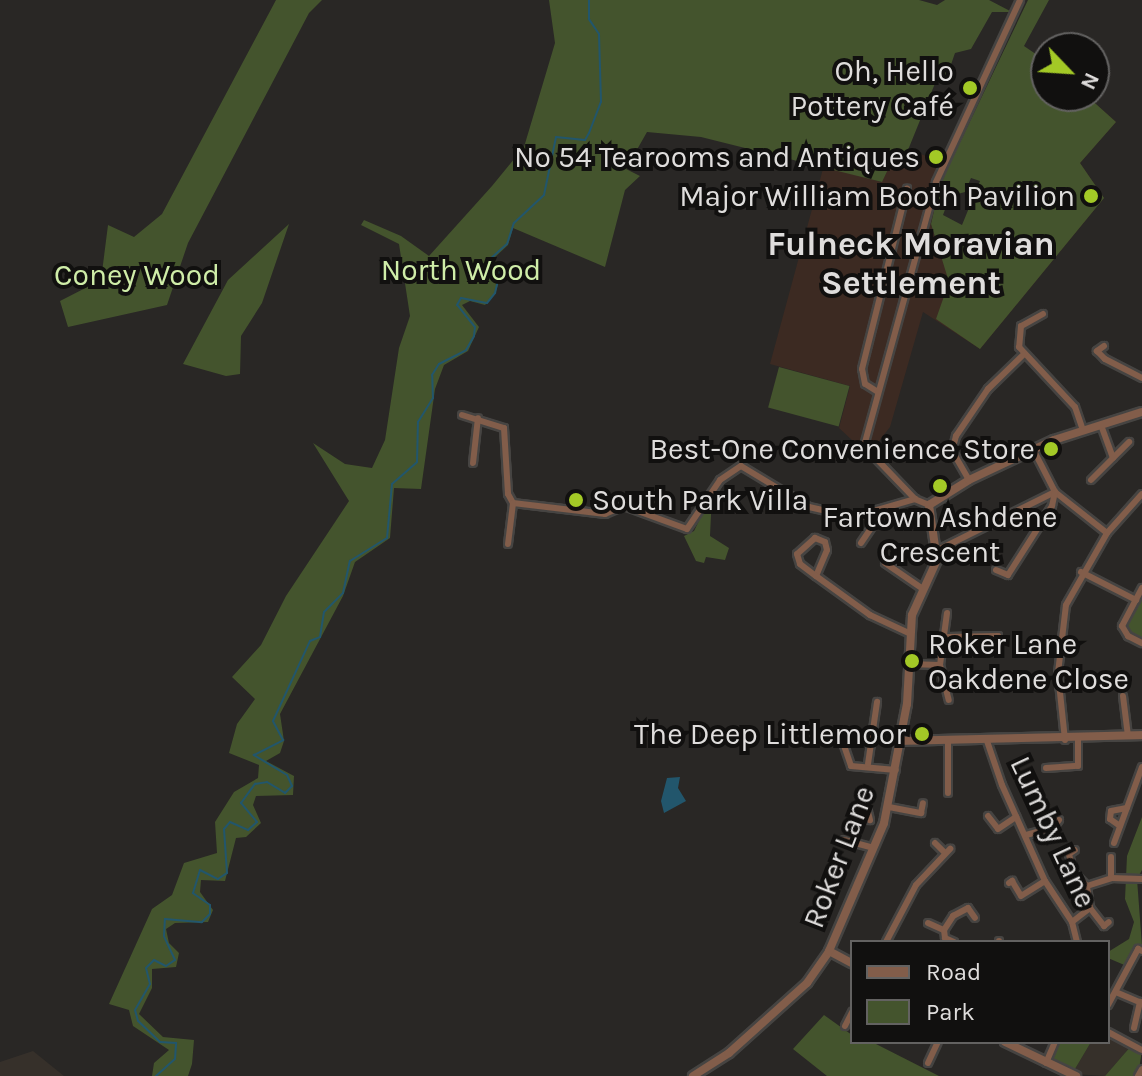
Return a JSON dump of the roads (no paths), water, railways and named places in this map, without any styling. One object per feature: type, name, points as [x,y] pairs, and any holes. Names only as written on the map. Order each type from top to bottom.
[{"type":"street","points":[[929,505],[915,499],[864,446],[936,182],[1020,0]]},
{"type":"street","points":[[878,392],[865,384],[862,369],[907,189]]},
{"type":"street","points":[[1039,318],[1017,335],[1023,355],[1075,407],[1083,430]]},
{"type":"street","points":[[1104,346],[1097,351],[1105,359],[1142,378]]},
{"type":"street","points":[[969,480],[952,451],[956,436],[988,389],[1023,355]]},
{"type":"street","points":[[929,505],[969,480],[1033,449],[1142,412]]},
{"type":"street","points":[[462,415],[504,428],[508,494],[513,503],[508,544]]},
{"type":"street","points":[[473,463],[478,418]]},
{"type":"street","points":[[1101,425],[1113,458]]},
{"type":"street","points":[[1091,480],[1129,442]]},
{"type":"street","points":[[1033,449],[1055,492],[1107,533]]},
{"type":"street","points":[[513,503],[605,514],[624,506],[687,529],[720,480],[741,466],[775,492],[809,507],[853,517],[882,512],[915,499]]},
{"type":"street","points":[[929,505],[938,550],[1055,492]]},
{"type":"street","points":[[996,570],[1008,575],[1055,492]]},
{"type":"street","points":[[1065,740],[1060,641],[1066,605],[1081,572],[1107,533],[1142,494]]},
{"type":"street","points":[[861,543],[882,512]]},
{"type":"street","points":[[816,576],[827,550],[825,542],[815,538],[796,557],[816,576],[870,615],[911,634]]},
{"type":"street","name":"Roker Lane","points":[[693,1076],[751,1035],[807,983],[829,951],[873,848],[877,822],[889,807],[901,741],[911,634],[938,550]]},
{"type":"street","points":[[885,563],[923,589]]},
{"type":"street","points":[[1081,572],[1136,600]]},
{"type":"street","points":[[1142,588],[1123,631],[1142,643]]},
{"type":"street","points":[[947,613],[948,637],[940,665],[949,700]]},
{"type":"street","points":[[948,637],[998,633],[998,651]]},
{"type":"street","points":[[909,664],[940,665]]},
{"type":"street","points":[[1123,696],[1128,737]]},
{"type":"street","points":[[868,764],[877,702]]},
{"type":"street","points":[[839,731],[851,766],[868,764],[896,770]]},
{"type":"street","points":[[901,741],[948,743],[1142,736]]},
{"type":"street","points":[[1046,768],[1078,766],[1078,740]]},
{"type":"street","name":"Lumby Lane","points":[[987,741],[1016,817],[1045,881],[1072,922],[1076,940]]},
{"type":"street","points":[[948,743],[948,793]]},
{"type":"street","points":[[1114,843],[1142,767]]},
{"type":"street","points":[[864,796],[877,822]]},
{"type":"street","points":[[919,823],[923,803]]},
{"type":"street","points":[[889,807],[921,813]]},
{"type":"street","points":[[1120,826],[1110,819],[1111,811],[1127,808]]},
{"type":"street","points":[[988,816],[998,829]]},
{"type":"street","points":[[996,838],[998,829],[1016,817]]},
{"type":"street","points":[[1026,835],[1053,828],[1059,820]]},
{"type":"street","points":[[844,840],[873,848]]},
{"type":"street","points":[[887,940],[908,898],[947,850],[935,843]]},
{"type":"street","points":[[1069,853],[1074,873],[1087,886],[1090,908],[1104,926],[1109,922]]},
{"type":"street","points":[[1111,857],[1111,878]]},
{"type":"street","points":[[1087,886],[1111,878],[1142,879]]},
{"type":"street","points":[[1009,883],[1012,881],[1024,904]]},
{"type":"street","points":[[1021,896],[1045,881]]},
{"type":"street","points":[[928,923],[943,937],[953,916],[968,908],[975,918]]},
{"type":"street","points":[[1072,922],[1090,908]]},
{"type":"street","points":[[1110,1003],[1118,993],[1138,949],[1142,951]]},
{"type":"street","points":[[829,951],[850,962]]},
{"type":"street","points":[[1118,993],[1141,1003],[1134,1028]]},
{"type":"street","points":[[845,1026],[850,1016]]},
{"type":"street","points":[[1110,1033],[1142,1050]]},
{"type":"street","points":[[928,1063],[937,1044]]},
{"type":"street","points":[[1011,1044],[1076,1076]]},
{"type":"street","points":[[1046,1063],[1054,1044]]},
{"type":"street","points":[[1138,1076],[1142,1069]]},
{"type":"water","points":[[680,777],[678,788],[686,801],[664,813],[661,801],[667,778]]},
{"type":"waterway","points":[[156,1076],[175,1059],[176,1043],[160,1042],[138,1021],[135,1010],[150,984],[146,968],[154,960],[166,966],[175,960],[164,936],[165,919],[202,922],[210,914],[210,905],[193,893],[200,870],[218,879],[227,873],[224,829],[230,822],[248,830],[257,822],[241,803],[255,784],[267,782],[285,793],[292,786],[287,775],[254,755],[283,740],[273,721],[310,641],[320,637],[324,612],[343,593],[350,561],[387,538],[392,484],[417,462],[418,422],[433,398],[432,375],[439,364],[466,350],[474,336],[475,327],[457,305],[461,298],[487,303],[495,293],[501,267],[489,260],[507,244],[514,223],[544,195],[556,137],[585,140],[601,102],[599,34],[589,19],[589,0]]},
{"type":"place","name":"Oh, Hello Pottery Café","points":[[970,88]]},
{"type":"place","name":"No 54 Tearooms and Antiques","points":[[936,157]]},
{"type":"place","name":"Major William Booth Pavilion","points":[[1091,196]]},
{"type":"place","name":"Best-One Convenience Store","points":[[1051,449]]},
{"type":"place","name":"Fartown Ashdene Crescent","points":[[940,486]]},
{"type":"place","name":"South Park Villa","points":[[576,500]]},
{"type":"place","name":"Roker Lane Oakdene Close","points":[[912,661]]},
{"type":"place","name":"The Deep Littlemoor","points":[[922,734]]},
{"type":"district","name":"Fulneck Moravian Settlement","points":[[911,264]]},
{"type":"park label","name":"North Wood","points":[[461,270]]},
{"type":"park label","name":"Coney Wood","points":[[137,275]]}]
